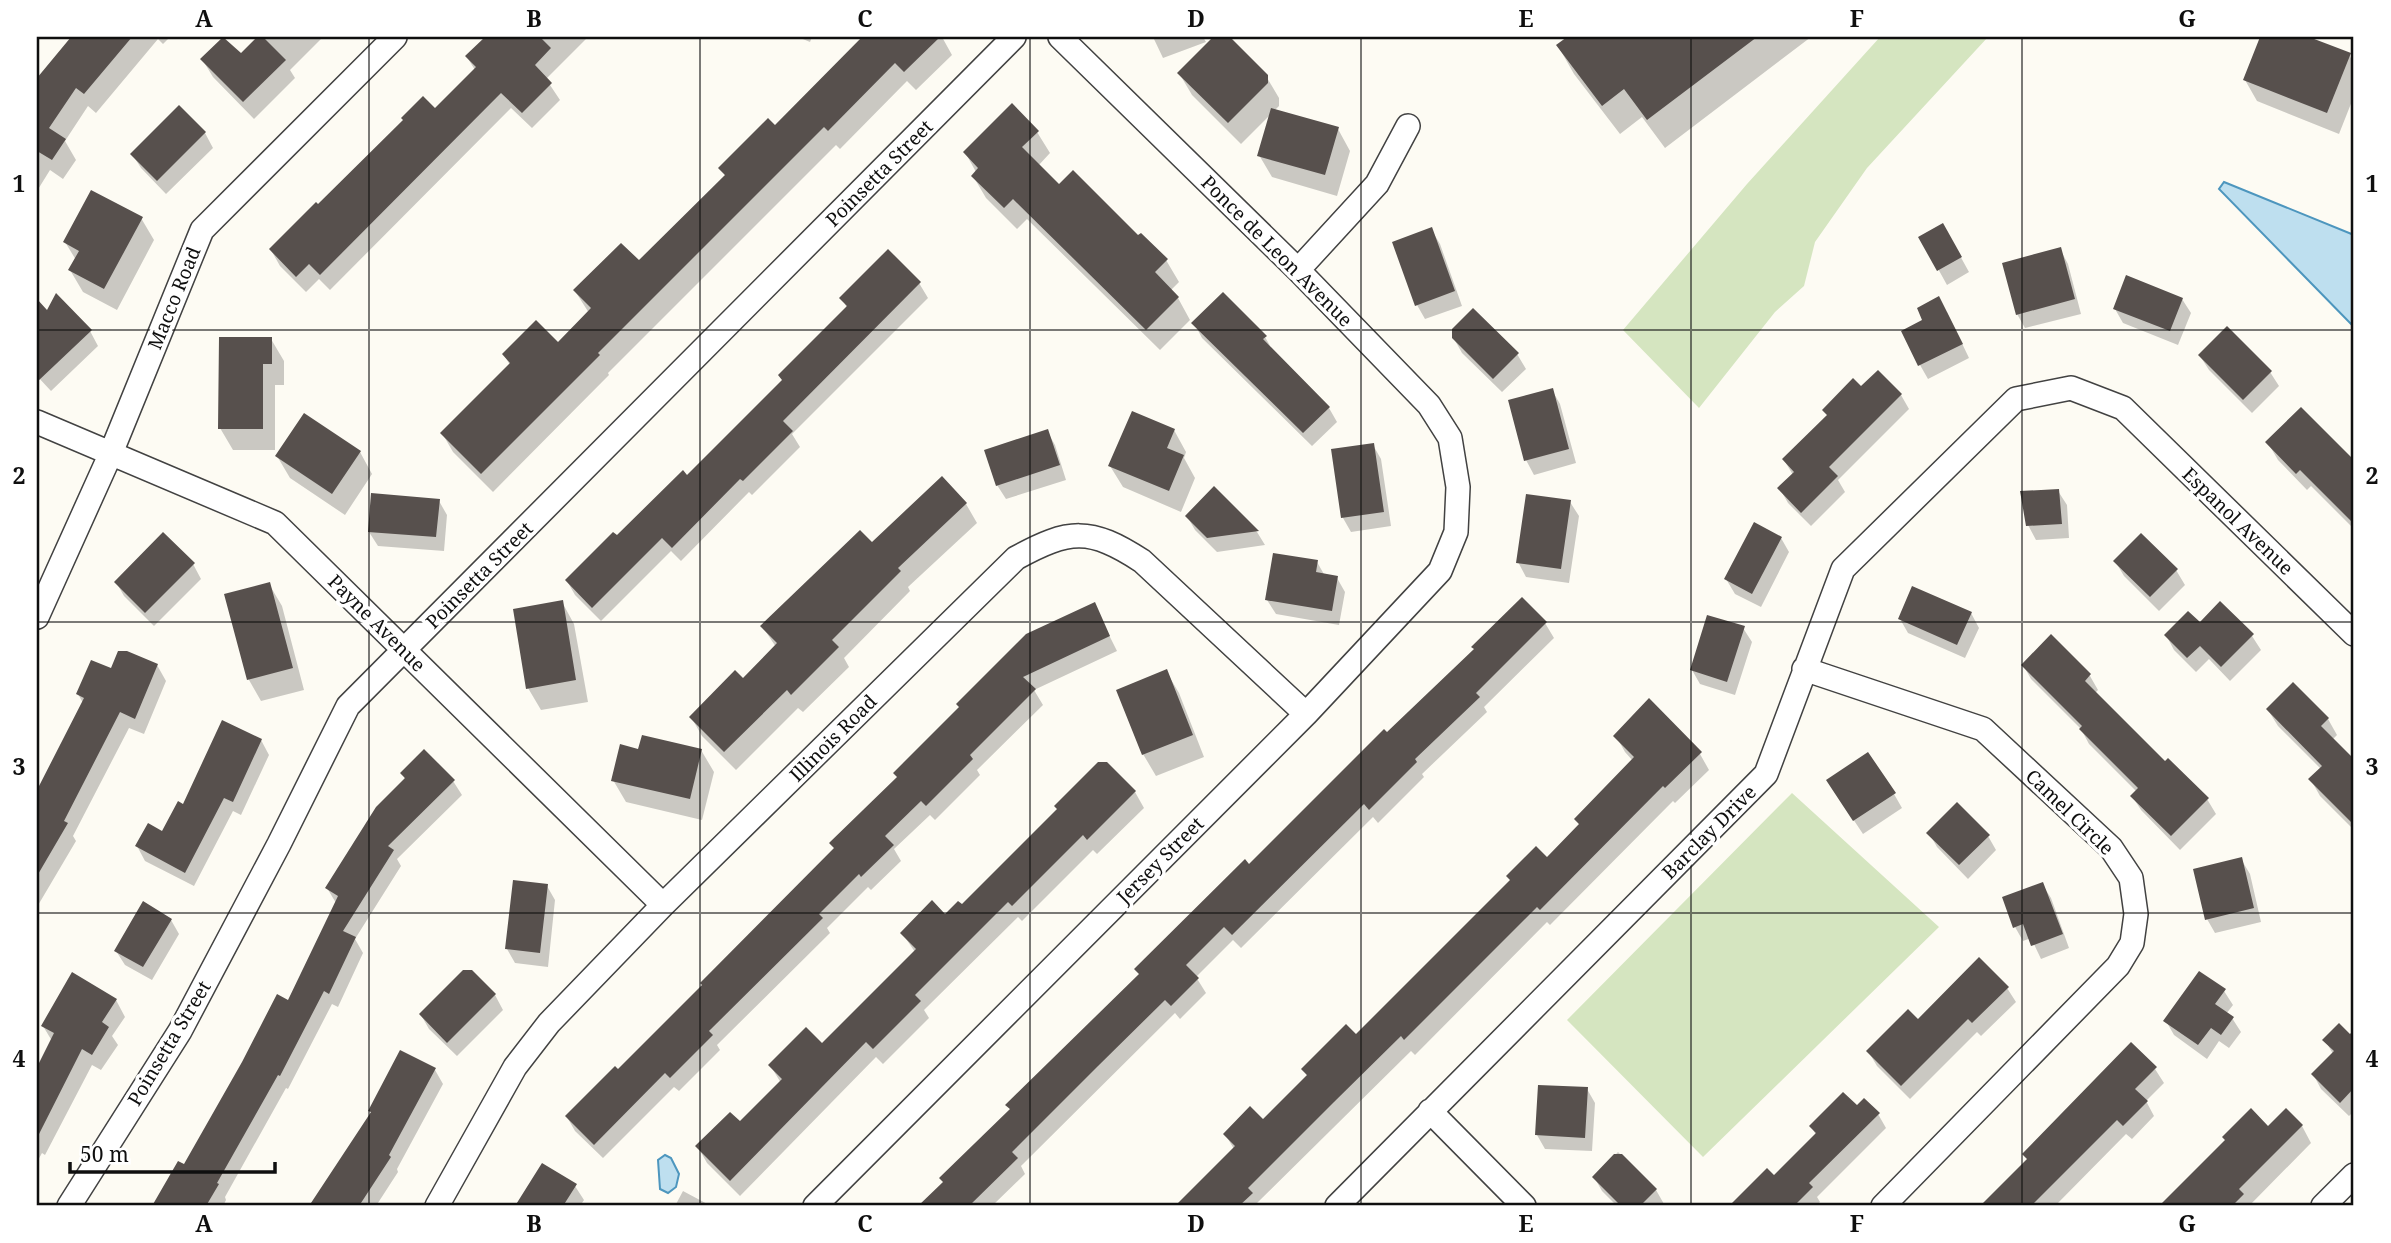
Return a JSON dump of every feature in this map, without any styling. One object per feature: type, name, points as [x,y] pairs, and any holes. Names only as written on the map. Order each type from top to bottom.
[{"type":"street","name":"Macco Road","points":[[37,617],[111,453],[202,230],[395,37]]},
{"type":"street","name":"Poinsetta Street","points":[[69,1206],[180,1031],[348,706],[1014,37]]},
{"type":"street","name":"Ponce de Leon Avenue","points":[[1060,37],[1297,270],[1429,405],[1450,438],[1458,487]]},
{"type":"street","points":[[1297,270],[1377,184],[1408,126]]},
{"type":"street","name":"Barclay Drive","points":[[1336,1206],[1766,774],[1843,569],[2016,399],[2071,388],[2123,408]]},
{"type":"street","name":"Espanol Avenue","points":[[2123,408],[2354,634]]},
{"type":"street","name":"Payne Avenue","points":[[37,422],[275,523],[663,905]]},
{"type":"street","name":"Jersey Street","points":[[815,1206],[1306,714],[1440,571],[1456,532],[1458,487]]},
{"type":"street","name":"Illinois Road","points":[[437,1206],[509,1078],[549,1023],[663,905],[1016,558],[1048,540],[1085,534],[1117,544],[1142,561],[1306,714]]},
{"type":"street","name":"Camel Circle","points":[[1804,669],[1983,729],[2111,848],[2131,878],[2136,914],[2132,943],[2118,966],[1883,1206]]},
{"type":"street","points":[[1430,1111],[1524,1206]]},
{"type":"street","points":[[2323,1206],[2354,1175]]},
{"type":"green space","points":[[1880,37],[1988,37],[1867,168],[1815,242],[1804,286],[1775,312],[1699,408],[1623,330],[1747,184]]},
{"type":"green space","points":[[1792,793],[1939,927],[1703,1157],[1567,1020]]},
{"type":"water","points":[[2224,182],[2354,235],[2354,327],[2219,189]]},
{"type":"water","points":[[665,1155],[671,1158],[679,1174],[676,1187],[668,1193],[660,1189],[658,1160]]},
{"type":"building","points":[[71,37],[132,37],[84,94],[76,88],[49,128],[66,139],[52,160],[37,151],[37,78]]},
{"type":"building","points":[[223,37],[241,53],[257,37],[263,37],[286,60],[243,102],[200,59]]},
{"type":"building","points":[[485,37],[540,37],[551,48],[535,65],[552,83],[522,113],[501,93],[320,275],[309,264],[296,277],[269,249],[403,120],[401,118],[423,96],[435,108],[476,67],[465,56]]},
{"type":"building","points":[[862,37],[940,37],[904,72],[895,63],[828,131],[824,127],[481,474],[440,433],[510,363],[502,354],[536,320],[558,342],[591,308],[573,290],[621,243],[639,260],[725,175],[718,168],[768,118],[775,125]]},
{"type":"building","points":[[1213,37],[1230,37],[1268,75],[1268,83],[1228,123],[1177,73]]},
{"type":"building","points":[[1567,37],[1757,37],[1647,120],[1624,89],[1602,106],[1556,45]]},
{"type":"building","points":[[2260,37],[2309,37],[2351,53],[2327,113],[2243,80]]},
{"type":"building","points":[[1012,103],[1039,131],[1022,147],[1059,184],[1073,170],[1138,235],[1141,233],[1168,259],[1155,272],[1179,297],[1146,330],[1013,199],[1004,208],[971,176],[978,168],[963,152]]},
{"type":"building","points":[[179,105],[206,132],[157,181],[130,154]]},
{"type":"building","points":[[1271,108],[1339,127],[1325,175],[1257,156]]},
{"type":"building","points":[[91,190],[143,217],[104,289],[68,270],[79,251],[63,242]]},
{"type":"building","points":[[1943,223],[1962,257],[1937,271],[1918,237]]},
{"type":"building","points":[[1432,227],[1455,291],[1415,306],[1392,242]]},
{"type":"building","points":[[2061,247],[2075,299],[2016,315],[2002,263]]},
{"type":"building","points":[[888,249],[921,282],[783,421],[793,431],[743,481],[740,479],[672,548],[662,538],[592,608],[565,580],[613,532],[617,535],[683,470],[687,475],[782,380],[778,375],[847,306],[839,298]]},
{"type":"building","points":[[2126,275],[2183,298],[2170,331],[2113,309]]},
{"type":"building","points":[[1223,292],[1267,336],[1263,339],[1330,407],[1303,433],[1191,323]]},
{"type":"building","points":[[56,293],[92,330],[37,382],[37,299],[47,310]]},
{"type":"building","points":[[1939,296],[1963,344],[1918,366],[1901,331],[1922,320],[1917,308]]},
{"type":"building","points":[[1473,308],[1519,353],[1493,379],[1452,338],[1452,329]]},
{"type":"building","points":[[2227,326],[2272,371],[2243,400],[2198,355]]},
{"type":"building","points":[[219,337],[272,337],[272,364],[263,364],[263,429],[218,429]]},
{"type":"building","points":[[1878,370],[1902,394],[1829,467],[1838,476],[1801,513],[1777,488],[1794,472],[1782,459],[1827,415],[1822,410],[1853,378],[1861,386]]},
{"type":"building","points":[[1553,388],[1569,449],[1524,461],[1508,400]]},
{"type":"building","points":[[2301,407],[2354,460],[2354,524],[2300,470],[2296,474],[2265,442]]},
{"type":"building","points":[[1132,411],[1175,429],[1167,448],[1184,455],[1169,491],[1108,466]]},
{"type":"building","points":[[304,413],[361,451],[332,494],[275,456]]},
{"type":"building","points":[[1048,429],[1060,465],[996,486],[984,450]]},
{"type":"building","points":[[1374,443],[1384,512],[1341,518],[1331,449]]},
{"type":"building","points":[[942,476],[967,503],[898,568],[901,571],[832,640],[839,647],[791,695],[787,690],[724,752],[689,717],[735,670],[743,678],[777,643],[760,626],[860,530],[872,542]]},
{"type":"building","points":[[1214,486],[1259,531],[1207,538],[1185,516]]},
{"type":"building","points":[[2059,489],[2062,524],[2026,526],[2020,491]]},
{"type":"building","points":[[371,493],[440,499],[436,537],[368,532]]},
{"type":"building","points":[[1526,494],[1571,500],[1561,569],[1516,563]]},
{"type":"building","points":[[1754,522],[1782,537],[1752,594],[1724,579]]},
{"type":"building","points":[[163,532],[195,563],[145,613],[114,582]]},
{"type":"building","points":[[2141,533],[2178,569],[2150,597],[2113,561]]},
{"type":"building","points":[[1273,553],[1318,560],[1316,572],[1338,576],[1332,611],[1265,600]]},
{"type":"building","points":[[270,582],[293,668],[247,680],[224,594]]},
{"type":"building","points":[[1912,586],[1972,612],[1957,645],[1898,619]]},
{"type":"building","points":[[1522,597],[1547,622],[1476,693],[1480,697],[1415,759],[1417,762],[1369,810],[1364,804],[1232,935],[1224,927],[1186,965],[1199,978],[1171,1006],[1165,1000],[1097,1067],[1012,1152],[1018,1158],[969,1206],[918,1206],[943,1182],[939,1178],[1010,1109],[1005,1105],[1139,974],[1134,969],[1245,859],[1249,864],[1384,729],[1387,732],[1474,649],[1471,647]]},
{"type":"building","points":[[563,600],[576,680],[526,689],[513,609]]},
{"type":"building","points":[[2220,601],[2254,634],[2221,667],[2200,646],[2187,658],[2164,635],[2188,611],[2200,622]]},
{"type":"building","points":[[1095,602],[1110,636],[1023,677],[1036,689],[970,755],[973,759],[926,806],[921,801],[885,836],[894,845],[861,877],[859,874],[819,914],[823,918],[709,1031],[713,1035],[670,1078],[665,1073],[594,1145],[565,1116],[615,1066],[618,1069],[834,848],[829,843],[897,777],[893,773],[959,707],[956,704],[1026,634]]},
{"type":"building","points":[[1707,615],[1745,626],[1727,682],[1690,670]]},
{"type":"building","points":[[2051,634],[2091,674],[2085,681],[2165,761],[2168,758],[2209,798],[2171,836],[2130,796],[2138,788],[2079,729],[2082,726],[2021,665]]},
{"type":"building","points":[[118,651],[127,651],[158,664],[135,719],[120,712],[64,821],[68,823],[37,876],[37,790],[84,698],[76,694],[91,660],[111,668]]},
{"type":"building","points":[[1167,669],[1193,735],[1142,755],[1116,690]]},
{"type":"building","points":[[2293,682],[2329,718],[2321,726],[2354,759],[2354,825],[2308,779],[2322,766],[2266,709]]},
{"type":"building","points":[[1649,698],[1702,752],[1665,788],[1663,786],[1540,910],[1537,907],[1404,1040],[1401,1036],[1248,1188],[1253,1193],[1239,1206],[1175,1206],[1235,1146],[1223,1134],[1250,1106],[1263,1119],[1307,1075],[1301,1069],[1346,1024],[1356,1034],[1510,880],[1506,876],[1536,846],[1547,857],[1579,824],[1574,819],[1634,757],[1613,736]]},
{"type":"building","points":[[222,720],[262,739],[233,802],[224,798],[185,873],[135,846],[148,823],[162,831],[178,801],[183,804]]},
{"type":"building","points":[[642,735],[702,749],[690,799],[611,781],[620,744],[638,749]]},
{"type":"building","points":[[424,749],[455,780],[388,846],[394,850],[343,931],[356,937],[329,994],[324,991],[280,1076],[278,1075],[206,1206],[152,1206],[178,1161],[184,1164],[277,994],[288,1000],[338,896],[325,888],[376,807],[405,778],[400,773]]},
{"type":"building","points":[[1868,752],[1896,793],[1853,821],[1826,780]]},
{"type":"building","points":[[1098,762],[1107,762],[1136,791],[1087,840],[1083,835],[1012,906],[1008,902],[915,995],[921,1001],[873,1049],[866,1042],[730,1181],[695,1146],[730,1112],[740,1121],[782,1079],[768,1065],[806,1027],[822,1043],[916,949],[900,933],[932,900],[945,914],[958,901],[962,904],[1057,809],[1054,806]]},
{"type":"building","points":[[1957,802],[1990,835],[1959,865],[1926,833]]},
{"type":"building","points":[[2242,857],[2254,908],[2205,920],[2193,869]]},
{"type":"building","points":[[513,880],[548,884],[540,953],[505,949]]},
{"type":"building","points":[[2043,882],[2063,934],[2031,946],[2023,924],[2013,928],[2002,897]]},
{"type":"building","points":[[143,901],[172,919],[143,967],[114,951]]},
{"type":"building","points":[[1979,957],[2009,987],[1972,1023],[1968,1019],[1901,1086],[1866,1051],[1908,1009],[1918,1019]]},
{"type":"building","points":[[463,970],[472,970],[496,994],[447,1043],[419,1014]]},
{"type":"building","points":[[2199,971],[2226,989],[2215,1004],[2234,1017],[2221,1035],[2211,1028],[2198,1045],[2163,1021]]},
{"type":"building","points":[[72,972],[117,999],[102,1022],[109,1027],[92,1055],[82,1049],[37,1138],[37,1067],[54,1033],[41,1026]]},
{"type":"building","points":[[2339,1023],[2350,1034],[2354,1030],[2354,1088],[2340,1103],[2311,1074],[2334,1051],[2322,1040]]},
{"type":"building","points":[[2131,1042],[2157,1067],[2135,1089],[2148,1101],[2123,1126],[2117,1120],[2031,1206],[1980,1206],[2027,1159],[2022,1154]]},
{"type":"building","points":[[400,1050],[436,1068],[389,1155],[391,1157],[359,1206],[309,1206],[371,1112],[368,1111]]},
{"type":"building","points":[[1538,1085],[1588,1087],[1585,1138],[1535,1135]]},
{"type":"building","points":[[1843,1092],[1857,1105],[1864,1098],[1880,1113],[1809,1183],[1813,1187],[1794,1206],[1729,1206],[1767,1168],[1774,1175],[1816,1133],[1809,1126]]},
{"type":"building","points":[[2251,1108],[2268,1126],[2286,1108],[2303,1125],[2239,1189],[2244,1194],[2232,1206],[2159,1206],[2225,1140],[2222,1137]]},
{"type":"building","points":[[1614,1154],[1622,1154],[1657,1189],[1640,1206],[1621,1206],[1592,1177]]},
{"type":"building","points":[[542,1163],[577,1184],[563,1206],[515,1206]]}]
